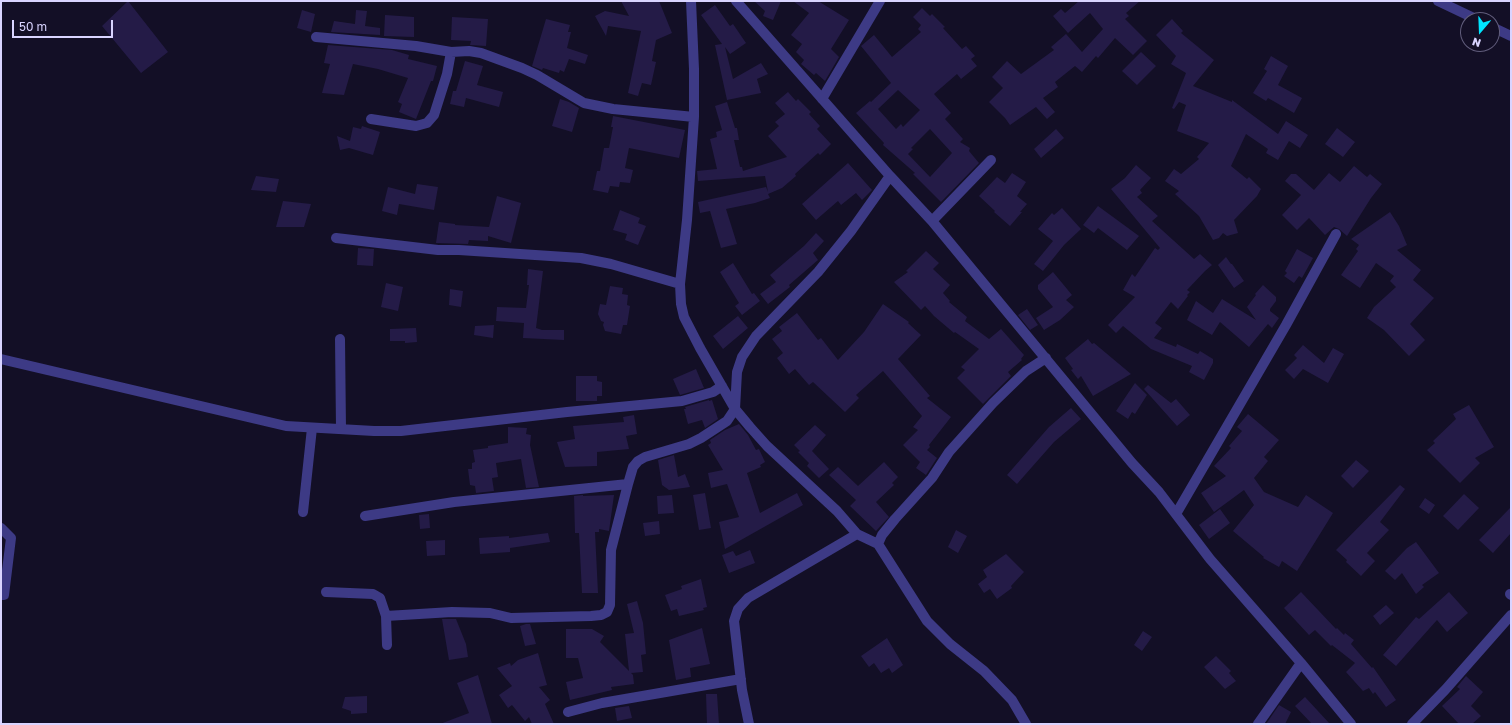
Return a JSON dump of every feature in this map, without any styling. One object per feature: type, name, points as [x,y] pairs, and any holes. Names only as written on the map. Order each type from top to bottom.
[{"type":"street","points":[[691,1],[694,69],[694,116],[687,220],[680,284],[684,317],[735,409],[767,446],[837,511],[857,534],[878,544],[927,621],[950,644],[984,671],[1012,700],[1026,724]]},
{"type":"street","points":[[736,1],[890,176],[932,221],[1132,463],[1159,492],[1210,559],[1301,663],[1351,724]]},
{"type":"street","points":[[822,99],[880,1]]},
{"type":"street","points":[[1438,1],[1461,12]]},
{"type":"street","points":[[1500,31],[1511,36]]},
{"type":"street","points":[[316,37],[416,46],[451,52],[469,51],[492,56],[537,75],[584,103],[613,108],[694,116]]},
{"type":"street","points":[[371,119],[416,126],[427,123],[434,115],[447,74],[451,52]]},
{"type":"street","points":[[932,221],[991,160]]},
{"type":"street","points":[[386,616],[465,612],[490,613],[511,618],[591,616],[601,615],[607,612],[610,605],[611,550],[633,467],[645,457],[689,444],[702,438],[727,421],[735,409],[736,372],[742,356],[756,336],[818,272],[851,231],[890,176]]},
{"type":"street","points":[[1176,514],[1286,325],[1336,234]]},
{"type":"street","points":[[336,238],[438,250],[581,258],[611,264],[680,284]]},
{"type":"street","points":[[340,339],[341,429]]},
{"type":"street","points":[[878,544],[882,535],[895,519],[932,478],[949,452],[993,403],[1026,371],[1046,358]]},
{"type":"street","points":[[1,359],[286,426],[312,428],[401,431],[567,412],[675,402],[713,392],[722,386]]},
{"type":"street","points":[[303,512],[312,428]]},
{"type":"street","points":[[365,516],[454,502],[628,484]]},
{"type":"street","points":[[1,528],[11,538],[4,595],[1,595]]},
{"type":"street","points":[[749,724],[740,679],[734,621],[738,609],[748,598],[857,534]]},
{"type":"street","points":[[326,592],[373,594],[380,598],[386,616],[387,645]]},
{"type":"street","points":[[1412,724],[1445,690],[1511,615]]},
{"type":"street","points":[[1258,724],[1301,663]]},
{"type":"street","points":[[568,712],[602,703],[740,679]]},
{"type":"building","points":[[128,1],[168,52],[141,73],[102,26]]},
{"type":"building","points":[[621,1],[659,1],[672,33],[656,40],[652,61],[656,62],[651,85],[642,83],[638,96],[628,93],[641,31],[608,26],[606,36],[595,16],[605,11],[629,16]]},
{"type":"building","points":[[754,1],[781,1],[773,20],[763,16],[765,11]]},
{"type":"building","points":[[793,1],[818,1],[849,20],[831,49],[839,57],[825,81],[816,73],[814,75],[801,64],[804,60],[796,52],[802,44],[791,35],[809,13]]},
{"type":"building","points":[[1079,1],[1140,1],[1126,13],[1129,16],[1125,19],[1147,41],[1133,55],[1115,38],[1098,58],[1096,56],[1082,72],[1075,66],[1055,82],[1058,87],[1043,98],[1055,112],[1047,119],[1036,107],[1010,125],[989,102],[1003,88],[992,77],[1007,61],[1021,74],[1054,50],[1051,47],[1066,34],[1082,52],[1103,29],[1090,13],[1068,33],[1053,16],[1061,9],[1065,13]]},
{"type":"building","points":[[715,5],[730,26],[733,24],[746,43],[730,54],[725,47],[733,79],[761,63],[768,74],[757,79],[761,93],[727,100],[715,45],[722,44],[701,15]]},
{"type":"building","points":[[922,8],[930,16],[932,14],[945,27],[943,28],[962,49],[966,46],[975,56],[971,59],[977,66],[961,79],[957,74],[934,94],[951,113],[945,119],[963,139],[960,142],[970,148],[969,151],[979,163],[941,202],[913,174],[915,173],[883,145],[884,143],[856,113],[870,101],[871,102],[891,83],[861,46],[874,35],[892,57],[921,32],[918,29],[921,25],[913,17]],"holes":[[[898,90],[920,110],[903,127],[901,124],[896,129],[878,109]],[[930,129],[952,153],[930,177],[908,154],[913,149],[911,148]]]},
{"type":"building","points":[[302,10],[315,14],[311,32],[297,28]]},
{"type":"building","points":[[356,10],[367,11],[365,26],[380,28],[380,35],[331,32],[334,21],[355,24]]},
{"type":"building","points":[[385,15],[414,17],[414,37],[384,36]]},
{"type":"building","points":[[452,17],[488,19],[486,46],[470,45],[471,41],[451,40]]},
{"type":"building","points":[[546,19],[570,25],[568,32],[571,32],[567,48],[588,55],[585,64],[569,59],[564,72],[560,70],[559,73],[543,68],[542,70],[532,66]]},
{"type":"building","points":[[1172,19],[1183,31],[1181,33],[1214,60],[1193,86],[1232,102],[1232,100],[1278,134],[1286,121],[1308,135],[1300,148],[1289,141],[1278,160],[1266,153],[1268,149],[1246,134],[1231,166],[1247,179],[1249,177],[1261,189],[1257,196],[1234,220],[1238,233],[1227,236],[1223,233],[1219,238],[1213,240],[1199,216],[1175,194],[1179,191],[1165,181],[1174,169],[1181,174],[1199,159],[1197,157],[1209,143],[1177,131],[1186,105],[1179,102],[1174,109],[1172,108],[1186,73],[1171,64],[1176,56],[1156,35]]},
{"type":"building","points":[[328,45],[392,50],[409,55],[408,59],[437,66],[433,81],[431,81],[416,119],[399,112],[402,104],[398,102],[408,78],[378,69],[353,64],[344,95],[322,93],[330,64],[324,63]]},
{"type":"building","points":[[1141,52],[1156,66],[1137,85],[1122,71]]},
{"type":"building","points":[[1271,56],[1288,66],[1278,85],[1302,98],[1294,113],[1268,98],[1266,101],[1253,93],[1267,71],[1264,69]]},
{"type":"building","points":[[465,61],[483,66],[477,85],[503,92],[499,107],[466,98],[464,107],[450,104],[453,91],[456,91]]},
{"type":"building","points":[[788,92],[796,101],[798,99],[811,112],[809,114],[820,126],[817,129],[831,144],[820,155],[818,153],[782,188],[768,194],[770,198],[755,203],[726,209],[737,244],[721,248],[710,211],[700,213],[698,202],[766,187],[768,192],[765,176],[698,181],[697,171],[717,169],[710,139],[717,137],[716,132],[722,130],[715,106],[727,102],[735,128],[737,128],[739,140],[734,140],[740,167],[742,167],[743,171],[787,157],[768,136],[779,126],[775,122],[785,114],[775,103]]},
{"type":"building","points":[[560,99],[579,108],[572,132],[552,126]]},
{"type":"building","points":[[613,116],[685,130],[679,158],[629,148],[625,168],[633,170],[630,183],[620,182],[619,187],[610,186],[608,193],[593,190],[597,171],[600,171],[604,148],[609,148],[613,127],[611,127]]},
{"type":"building","points":[[362,126],[380,132],[373,155],[349,148],[340,150],[337,136],[350,141],[353,127],[361,129]]},
{"type":"building","points":[[1337,128],[1355,142],[1343,157],[1325,144]]},
{"type":"building","points":[[1056,129],[1064,138],[1041,158],[1034,149]]},
{"type":"building","points":[[848,163],[872,190],[862,200],[856,193],[841,205],[838,201],[816,220],[802,204]]},
{"type":"building","points":[[1136,165],[1151,178],[1140,190],[1142,193],[1137,197],[1158,216],[1152,221],[1194,259],[1200,254],[1212,265],[1187,290],[1190,292],[1178,309],[1171,302],[1155,323],[1162,328],[1154,338],[1176,347],[1177,344],[1198,354],[1200,351],[1213,359],[1213,363],[1204,380],[1189,372],[1192,366],[1151,349],[1123,326],[1116,333],[1108,325],[1135,297],[1123,290],[1132,274],[1135,277],[1155,248],[1158,250],[1160,248],[1111,189],[1125,178]]},
{"type":"building","points":[[1354,166],[1367,177],[1370,174],[1382,184],[1371,198],[1347,236],[1339,229],[1334,227],[1325,235],[1309,218],[1297,230],[1282,215],[1301,195],[1285,181],[1291,174],[1296,174],[1314,190],[1329,173],[1340,182]]},
{"type":"building","points":[[1012,173],[1026,182],[1017,196],[1027,204],[1010,226],[979,196],[997,177],[1005,183]]},
{"type":"building","points":[[256,176],[279,179],[276,192],[251,190]]},
{"type":"building","points":[[417,184],[438,187],[434,210],[399,204],[397,215],[382,211],[388,187],[415,194]]},
{"type":"building","points":[[497,196],[521,203],[511,243],[488,236],[488,241],[469,240],[468,244],[436,243],[439,222],[455,225],[489,227]]},
{"type":"building","points":[[283,201],[311,204],[304,227],[276,227]]},
{"type":"building","points":[[1098,206],[1139,236],[1127,250],[1098,228],[1094,233],[1083,225]]},
{"type":"building","points":[[1062,208],[1081,229],[1064,245],[1043,271],[1034,264],[1053,241],[1038,229],[1052,213],[1054,215]]},
{"type":"building","points":[[620,210],[640,218],[638,223],[646,226],[638,245],[625,240],[627,234],[613,230]]},
{"type":"building","points":[[1390,212],[1399,226],[1407,245],[1397,250],[1421,270],[1413,280],[1434,298],[1410,324],[1425,340],[1409,356],[1384,330],[1367,318],[1374,307],[1396,287],[1390,281],[1394,276],[1376,263],[1360,288],[1341,275],[1358,251],[1356,249],[1359,245],[1351,239]]},
{"type":"building","points":[[816,233],[824,241],[813,253],[818,260],[789,285],[790,287],[768,304],[760,294],[776,282],[770,275],[804,246]]},
{"type":"building","points":[[358,248],[374,249],[373,266],[357,265]]},
{"type":"building","points":[[1297,249],[1313,258],[1302,278],[1299,276],[1294,283],[1284,276],[1287,273],[1285,271]]},
{"type":"building","points":[[926,251],[939,263],[933,269],[950,285],[943,293],[950,301],[949,302],[967,317],[965,321],[989,339],[1001,329],[1024,355],[1021,359],[1022,360],[1008,372],[1011,376],[983,404],[957,378],[965,370],[961,367],[979,349],[955,332],[954,333],[925,306],[921,310],[894,282],[908,272],[906,271]]},
{"type":"building","points":[[1226,257],[1244,281],[1234,288],[1218,265]]},
{"type":"building","points":[[733,263],[752,294],[754,293],[760,301],[742,315],[735,306],[739,303],[720,272]]},
{"type":"building","points":[[528,269],[543,271],[536,328],[542,330],[564,330],[564,340],[523,338],[524,323],[496,321],[497,307],[526,308],[529,285],[527,285]]},
{"type":"building","points":[[1053,272],[1072,295],[1066,300],[1074,307],[1060,320],[1044,330],[1036,318],[1053,307],[1038,289],[1038,285]]},
{"type":"building","points":[[386,283],[403,287],[398,311],[381,307]]},
{"type":"building","points":[[1263,285],[1276,297],[1276,301],[1270,311],[1279,318],[1272,328],[1268,324],[1249,347],[1220,322],[1212,335],[1187,320],[1196,301],[1213,313],[1222,299],[1256,320],[1247,307]]},
{"type":"building","points":[[610,286],[623,288],[622,294],[628,295],[627,305],[630,306],[627,325],[623,325],[621,334],[605,331],[603,325],[604,322],[601,321],[598,314],[600,304],[606,305]]},
{"type":"building","points":[[450,289],[463,291],[461,307],[449,305]]},
{"type":"building","points":[[883,304],[909,322],[908,323],[921,335],[898,359],[930,396],[927,398],[951,417],[929,445],[930,447],[927,450],[937,458],[926,475],[916,468],[920,462],[903,445],[918,430],[913,427],[922,416],[883,371],[856,395],[859,398],[845,412],[813,382],[809,385],[795,369],[789,374],[777,358],[783,353],[772,339],[782,331],[779,327],[797,313],[818,340],[821,338],[838,360],[864,332]]},
{"type":"building","points":[[1027,309],[1038,325],[1030,330],[1018,315]]},
{"type":"building","points":[[738,316],[748,328],[723,349],[713,336]]},
{"type":"building","points":[[494,325],[493,338],[474,335],[475,326]]},
{"type":"building","points":[[416,328],[417,342],[405,343],[405,341],[390,341],[390,329]]},
{"type":"building","points":[[1088,339],[1092,344],[1094,343],[1131,374],[1093,396],[1081,376],[1078,379],[1071,370],[1073,369],[1065,358]]},
{"type":"building","points":[[1303,345],[1324,363],[1333,348],[1344,354],[1328,383],[1303,369],[1294,379],[1285,370],[1297,358],[1294,355]]},
{"type":"building","points":[[696,369],[704,388],[680,395],[673,379]]},
{"type":"building","points":[[576,376],[597,376],[597,381],[602,382],[602,396],[597,396],[597,401],[576,401]]},
{"type":"building","points":[[1135,383],[1147,395],[1135,414],[1132,412],[1128,419],[1116,411]]},
{"type":"building","points":[[1148,385],[1171,403],[1176,399],[1190,415],[1177,426],[1144,389]]},
{"type":"building","points":[[712,400],[718,419],[705,428],[702,420],[688,424],[684,409],[686,409],[685,407]]},
{"type":"building","points":[[1469,405],[1494,447],[1475,458],[1480,463],[1460,483],[1427,450],[1435,443],[1433,441],[1456,419],[1453,414]]},
{"type":"building","points":[[1071,408],[1081,419],[1054,442],[1017,484],[1007,475],[1049,427]]},
{"type":"building","points":[[1248,414],[1279,440],[1264,457],[1268,461],[1254,478],[1264,492],[1298,507],[1306,495],[1333,513],[1297,571],[1282,561],[1279,567],[1263,558],[1264,557],[1233,531],[1254,505],[1244,490],[1214,512],[1201,493],[1226,476],[1214,466],[1231,448],[1229,446],[1242,431],[1237,427]]},
{"type":"building","points":[[634,415],[637,434],[626,436],[629,449],[597,452],[597,466],[565,467],[557,442],[575,439],[573,426],[624,422],[623,417]]},
{"type":"building","points":[[739,424],[748,435],[756,450],[759,449],[765,462],[760,465],[761,467],[747,473],[760,513],[797,493],[803,505],[725,549],[719,522],[739,517],[727,484],[711,488],[708,473],[723,470],[708,445],[711,443],[710,440],[725,430]]},
{"type":"building","points":[[815,425],[826,435],[812,451],[829,469],[819,478],[807,466],[809,463],[798,452],[800,451],[794,445]]},
{"type":"building","points":[[508,427],[527,428],[526,434],[531,435],[530,445],[539,487],[526,488],[521,459],[496,463],[498,477],[492,478],[494,491],[476,493],[475,486],[470,485],[468,469],[472,469],[472,463],[475,462],[473,450],[508,443]]},
{"type":"building","points":[[674,455],[678,477],[685,474],[690,487],[669,490],[662,485],[658,460]]},
{"type":"building","points":[[1356,460],[1369,471],[1353,488],[1341,476]]},
{"type":"building","points":[[884,462],[898,477],[892,483],[894,485],[876,502],[889,517],[876,531],[850,506],[856,500],[829,475],[838,467],[858,486]]},
{"type":"building","points":[[1400,485],[1405,489],[1380,522],[1389,530],[1367,553],[1375,561],[1361,576],[1336,550]]},
{"type":"building","points":[[705,493],[711,528],[699,530],[693,495]]},
{"type":"building","points":[[1464,494],[1479,508],[1458,530],[1443,516]]},
{"type":"building","points":[[614,495],[609,531],[599,529],[599,532],[595,532],[598,593],[582,593],[579,533],[575,533],[574,496]]},
{"type":"building","points":[[672,495],[674,513],[658,514],[657,496]]},
{"type":"building","points":[[1425,498],[1435,505],[1429,514],[1419,507]]},
{"type":"building","points":[[1511,507],[1511,533],[1493,553],[1479,540]]},
{"type":"building","points":[[1220,509],[1230,523],[1209,539],[1199,525]]},
{"type":"building","points":[[429,514],[430,528],[420,529],[419,515]]},
{"type":"building","points":[[659,521],[660,534],[645,536],[643,523]]},
{"type":"building","points":[[956,530],[967,536],[958,553],[948,547]]},
{"type":"building","points":[[548,533],[550,542],[510,548],[510,552],[480,554],[479,538],[509,536],[509,538]]},
{"type":"building","points":[[445,540],[445,555],[427,556],[426,541]]},
{"type":"building","points":[[1416,542],[1439,573],[1422,585],[1424,587],[1416,594],[1402,573],[1395,580],[1385,571],[1407,548]]},
{"type":"building","points":[[750,550],[755,563],[729,573],[722,555],[733,551],[736,556]]},
{"type":"building","points":[[1006,554],[1024,572],[1011,586],[1012,588],[997,599],[990,589],[984,593],[978,584],[987,577],[983,570]]},
{"type":"building","points":[[701,579],[707,607],[703,608],[704,610],[679,616],[677,609],[671,611],[665,595],[682,589],[681,586]]},
{"type":"building","points":[[1301,592],[1336,629],[1337,628],[1344,635],[1345,633],[1354,640],[1351,644],[1372,668],[1373,667],[1396,700],[1386,707],[1375,692],[1373,694],[1369,688],[1363,691],[1346,672],[1355,663],[1332,645],[1331,646],[1315,630],[1309,635],[1284,608]]},
{"type":"building","points":[[1449,592],[1468,613],[1447,632],[1437,620],[1396,666],[1383,655],[1416,617],[1419,619]]},
{"type":"building","points":[[637,601],[643,623],[646,654],[641,655],[643,672],[631,673],[633,675],[634,684],[611,687],[612,690],[570,700],[566,682],[583,678],[578,658],[566,658],[566,629],[592,629],[604,636],[600,642],[629,671],[625,634],[634,633],[627,604]]},
{"type":"building","points":[[1386,605],[1394,613],[1380,625],[1373,616]]},
{"type":"building","points":[[442,619],[456,619],[466,644],[468,657],[449,660]]},
{"type":"building","points":[[530,624],[536,644],[525,646],[520,626]]},
{"type":"building","points":[[702,628],[710,664],[690,668],[691,677],[676,680],[669,640]]},
{"type":"building","points":[[1143,631],[1152,637],[1142,651],[1134,645]]},
{"type":"building","points":[[887,638],[903,665],[892,673],[889,668],[881,673],[874,663],[869,667],[861,656]]},
{"type":"building","points":[[538,653],[547,685],[539,687],[550,700],[545,704],[554,724],[532,724],[529,717],[525,721],[512,705],[508,708],[499,695],[512,686],[497,668],[510,663],[511,666],[518,660]]},
{"type":"building","points":[[1216,656],[1231,671],[1229,673],[1236,681],[1225,689],[1204,667]]},
{"type":"building","points":[[478,675],[492,724],[440,724],[469,713],[457,683]]},
{"type":"building","points":[[1466,676],[1483,692],[1471,706],[1481,716],[1472,724],[1459,724],[1442,706],[1460,689],[1457,687]]},
{"type":"building","points":[[706,694],[717,694],[719,724],[707,724]]},
{"type":"building","points":[[367,696],[367,713],[351,714],[351,711],[342,708],[345,697]]},
{"type":"building","points":[[1305,697],[1330,724],[1312,724],[1295,706]]},
{"type":"building","points":[[1279,705],[1291,712],[1285,724],[1266,724]]},
{"type":"building","points":[[629,706],[632,718],[617,721],[615,708]]}]
